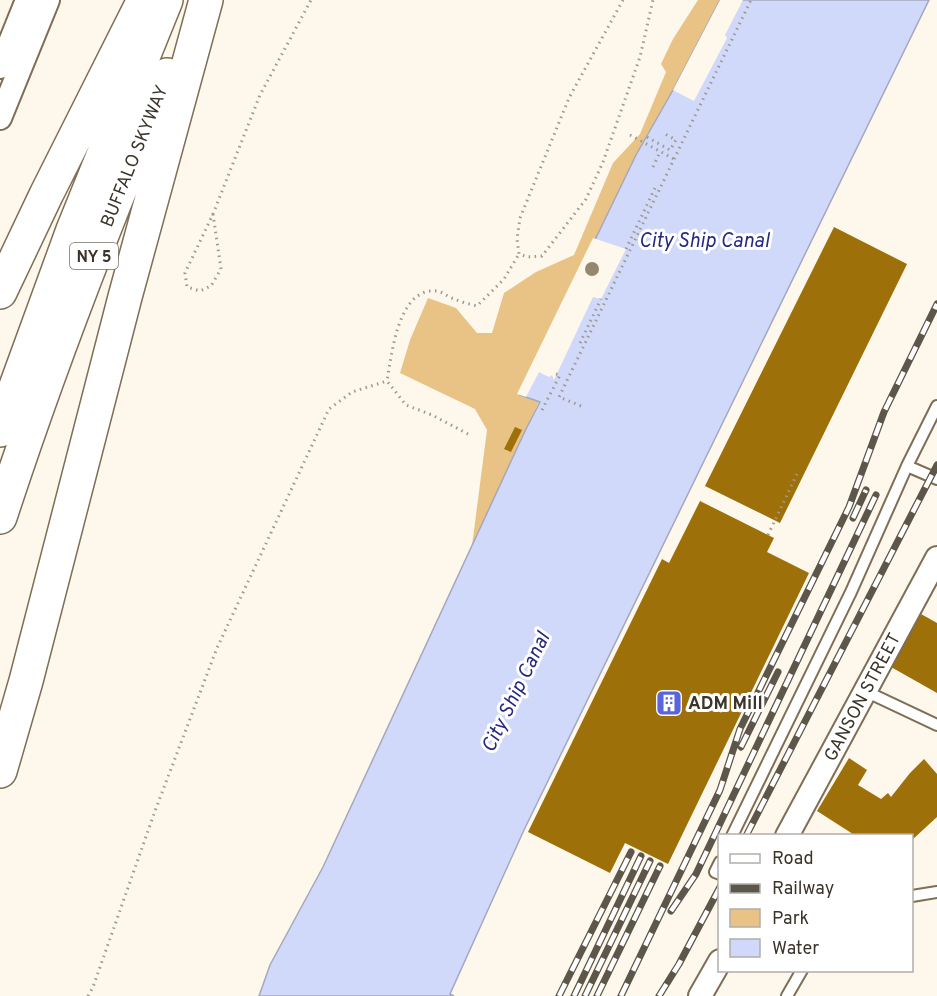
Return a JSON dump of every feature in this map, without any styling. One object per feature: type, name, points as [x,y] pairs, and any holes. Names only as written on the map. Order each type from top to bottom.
[{"type":"highway","points":[[0,292],[144,0]]},
{"type":"highway","name":"BUFFALO SKYWAY","points":[[0,430],[73,230],[166,0]]},
{"type":"highway","name":"BUFFALO SKYWAY","points":[[0,517],[34,412],[107,222],[200,0]]},
{"type":"highway","points":[[0,771],[27,681],[124,297],[207,0]]},
{"type":"street","points":[[0,68],[27,0]]},
{"type":"street","points":[[0,118],[48,0]]},
{"type":"street","name":"GANSON STREET","points":[[789,834],[937,558]]},
{"type":"street","points":[[700,996],[718,964]]},
{"type":"lane","points":[[733,834],[851,592],[937,406]]},
{"type":"lane","points":[[908,466],[937,479]]},
{"type":"lane","points":[[865,691],[937,725]]},
{"type":"lane","points":[[913,896],[937,892]]},
{"type":"lane","points":[[787,996],[801,972]]},
{"type":"path","points":[[213,214],[221,269],[211,286],[200,291],[187,287],[186,273],[213,214],[260,95],[311,0]]},
{"type":"path","points":[[468,434],[432,415],[406,405],[387,381],[395,338],[407,304],[424,291],[440,291],[455,300],[477,306],[504,279],[519,254],[517,238],[520,218],[569,98],[623,0]]},
{"type":"path","points":[[519,254],[528,257],[542,256],[586,199],[603,162],[640,57],[653,0]]},
{"type":"path","points":[[581,406],[559,397],[751,0]]},
{"type":"path","points":[[647,137],[670,150],[676,140],[665,134]]},
{"type":"path","points":[[630,135],[674,159]]},
{"type":"path","points":[[653,167],[660,152]]},
{"type":"path","points":[[626,249],[655,188]]},
{"type":"path","points":[[580,343],[601,299]]},
{"type":"path","points":[[542,410],[560,375],[556,374]]},
{"type":"path","points":[[87,996],[93,987],[155,811],[217,648],[329,409],[352,392],[387,381]]},
{"type":"path","points":[[768,535],[797,474]]},
{"type":"green space","points":[[698,0],[731,0],[472,546],[487,430],[475,409],[400,373],[410,340],[428,298],[456,308],[477,333],[492,333],[504,293],[536,272],[574,255],[613,163],[640,134],[666,72],[661,64],[673,39]]},
{"type":"water","name":"City Ship Canal","points":[[720,0],[929,0],[524,830],[450,994],[454,996],[259,996],[270,965],[323,867],[540,402],[520,395],[636,155]]},
{"type":"pier","points":[[720,0],[743,0],[725,35],[727,38],[694,101],[673,90]]},
{"type":"pier","points":[[593,238],[626,249],[601,299],[593,297],[554,380],[552,375],[549,377],[539,372],[526,397],[517,394]]},
{"type":"building","points":[[834,227],[907,264],[780,523],[705,486]]},
{"type":"building","points":[[515,427],[522,430],[511,452],[504,449]]},
{"type":"building","name":"ADM Mill","points":[[700,501],[774,538],[767,552],[809,573],[668,864],[625,843],[610,873],[528,832],[662,559],[669,563]]},
{"type":"building","points":[[921,614],[937,623],[937,693],[891,667]]},
{"type":"building","points":[[849,758],[867,770],[858,785],[881,799],[888,793],[891,797],[924,759],[937,774],[937,817],[913,839],[913,834],[853,834],[817,811]]},
{"type":"railway","points":[[621,996],[720,790],[740,729],[849,507],[884,412],[937,304]]},
{"type":"railway","points":[[747,834],[937,465]]},
{"type":"railway","points":[[853,518],[866,490]]},
{"type":"railway","points":[[671,911],[696,874],[876,495]]},
{"type":"railway","points":[[741,747],[778,672]]},
{"type":"railway","points":[[559,996],[631,852]]},
{"type":"railway","points":[[574,996],[641,856]]},
{"type":"railway","points":[[585,996],[650,861]]},
{"type":"railway","points":[[597,996],[660,866]]},
{"type":"railway","points":[[659,996],[718,891]]},
{"type":"place","name":"ADM Mill","points":[[669,703]]}]
